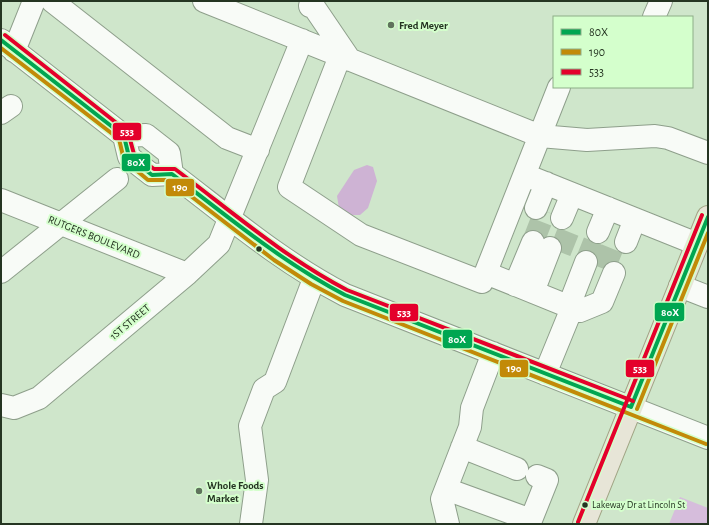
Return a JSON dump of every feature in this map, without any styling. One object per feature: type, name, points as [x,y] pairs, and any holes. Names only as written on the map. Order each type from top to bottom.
[{"type":"main road","points":[[584,524],[708,218]]},
{"type":"street","points":[[34,1],[7,46],[124,136],[129,157],[152,175],[172,174],[276,255],[314,279],[345,295],[708,438]]},
{"type":"street","points":[[52,1],[227,138],[258,150]]},
{"type":"street","points":[[205,1],[540,136],[587,140],[655,136],[668,138],[708,153]]},
{"type":"street","points":[[654,16],[660,1]]},
{"type":"street","points":[[310,6],[314,7],[345,58]]},
{"type":"street","name":"1ST STREET","points":[[7,406],[39,398],[187,274],[219,244],[302,40]]},
{"type":"street","points":[[345,58],[289,187],[361,235],[482,282],[559,88]]},
{"type":"street","points":[[524,175],[697,244]]},
{"type":"street","points":[[1,272],[117,180]]},
{"type":"street","name":"RUTGERS BOULEVARD","points":[[1,200],[187,274]]},
{"type":"street","points":[[580,225],[590,201]]},
{"type":"street","points":[[580,225],[590,201]]},
{"type":"street","points":[[580,225],[590,201]]},
{"type":"street","points":[[554,298],[568,255]]},
{"type":"street","points":[[554,298],[568,255]]},
{"type":"street","points":[[545,374],[554,298],[568,255]]},
{"type":"street","points":[[486,273],[554,298]]},
{"type":"street","points":[[251,524],[257,480],[250,426],[264,389],[275,382],[314,279]]},
{"type":"street","points":[[680,286],[708,297]]},
{"type":"street","points":[[448,524],[442,499],[470,427],[472,408],[493,353]]},
{"type":"street","points":[[462,447],[517,469]]},
{"type":"street","points":[[446,489],[531,520],[547,480],[538,476]]},
{"type":"shaded area","points":[[367,165],[373,167],[377,181],[368,208],[360,215],[349,215],[339,208],[337,196],[354,170]]},
{"type":"shaded area","points":[[680,497],[708,508],[708,524],[669,524]]},
{"type":"tunnel","points":[[533,242],[545,211]]},
{"type":"tunnel","points":[[560,252],[572,222]]},
{"type":"tunnel","points":[[586,262],[598,232]]},
{"type":"tunnel","points":[[604,269],[616,239]]},
{"type":"transit line","name":"533","points":[[5,35],[128,132],[134,154],[154,169],[175,169],[258,233],[324,277],[347,290],[633,401]]},
{"type":"transit line","name":"80X","points":[[1,40],[124,136],[129,157],[152,175],[172,174],[277,254],[322,282],[345,295],[631,407]]},
{"type":"transit line","name":"190","points":[[1,48],[119,139],[124,160],[148,180],[170,180],[274,260],[311,284],[343,301],[706,444]]},
{"type":"transit line","name":"533","points":[[578,522],[702,215]]},
{"type":"transit line","name":"80X","points":[[631,407],[708,217]]},
{"type":"transit line","name":"190","points":[[637,409],[708,233]]},
{"type":"place","name":"Fred Meyer","points":[[391,25]]},
{"type":"place","name":"Whole Foods Market","points":[[199,491]]},
{"type":"place","name":"Lakeway Dr at Lincoln St","points":[[585,505]]}]
